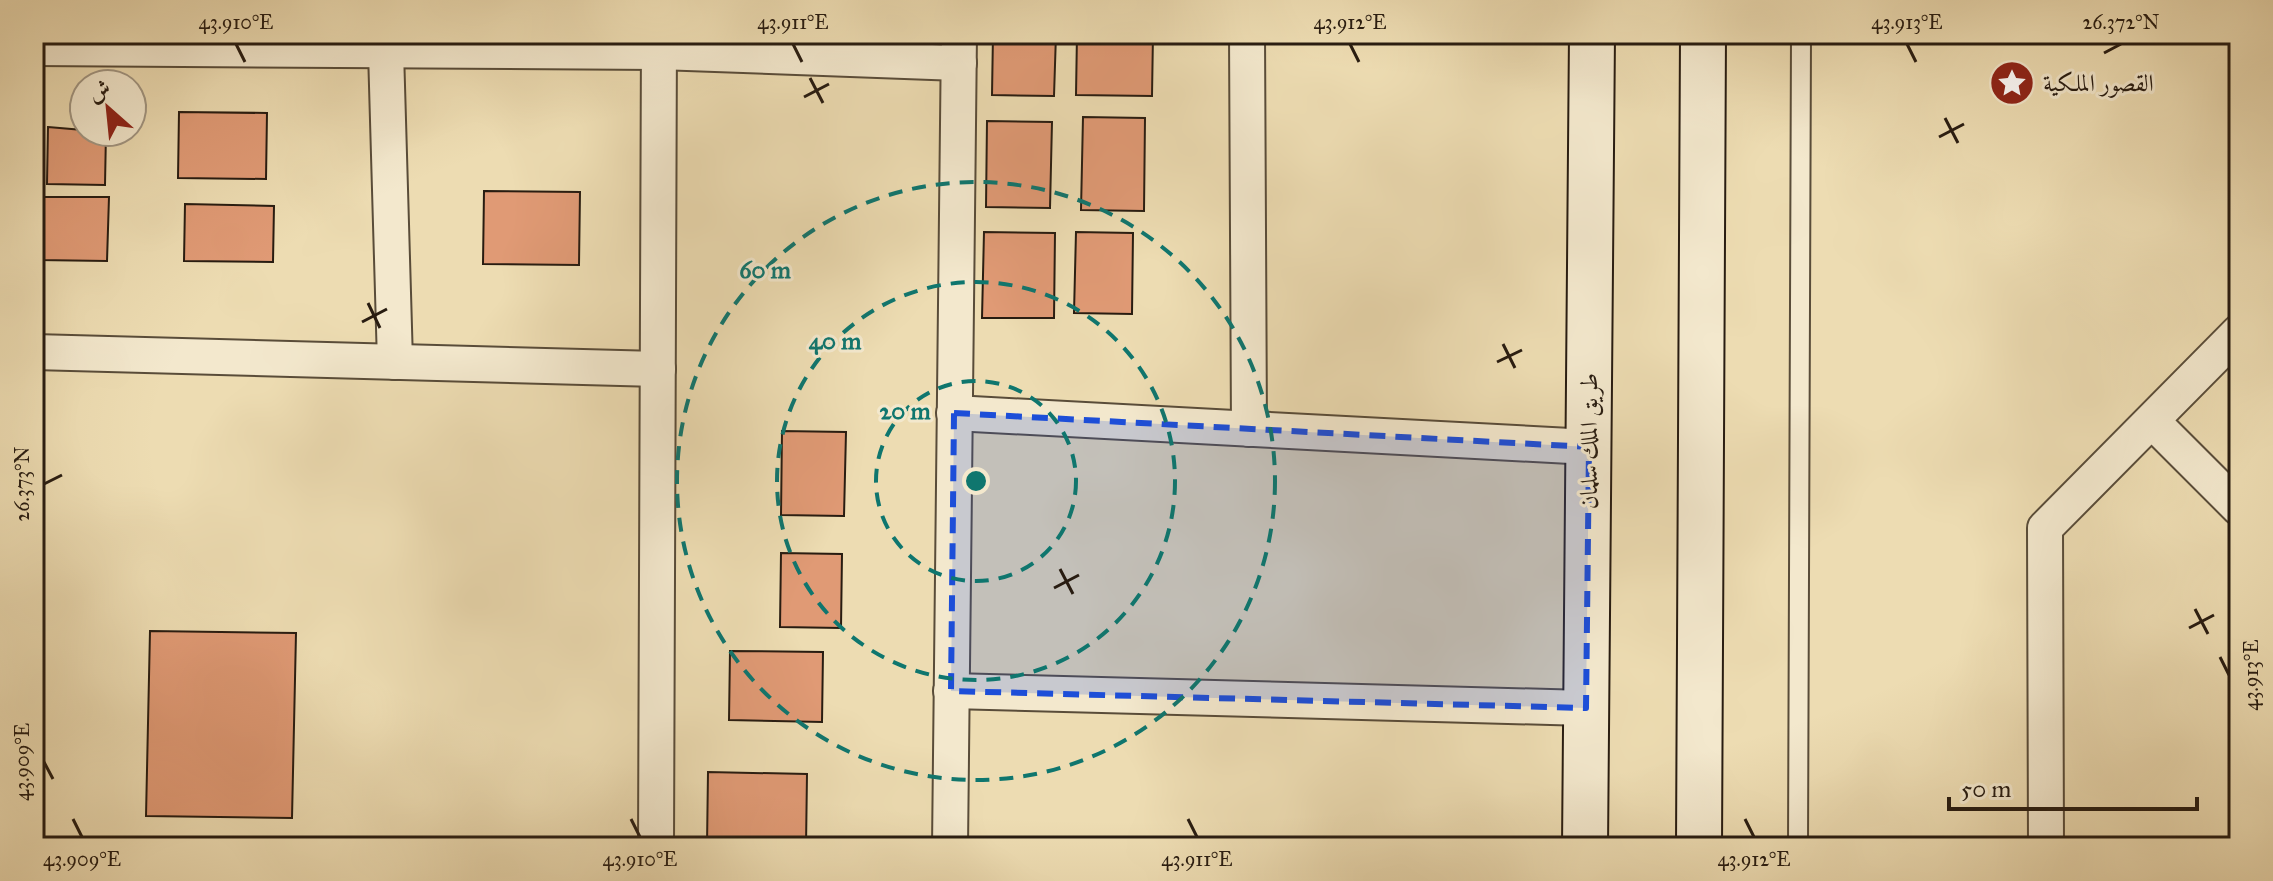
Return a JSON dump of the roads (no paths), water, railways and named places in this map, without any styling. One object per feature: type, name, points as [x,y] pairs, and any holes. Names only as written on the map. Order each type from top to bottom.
[{"type":"main road","name":"طريق الملك سلمان","points":[[1585,847],[1592,34]]},
{"type":"main road","points":[[1699,847],[1703,34]]},
{"type":"street","points":[[1247,34],[1249,429]]},
{"type":"street","points":[[34,48],[386,51],[426,42],[959,48],[950,847]]},
{"type":"street","points":[[656,847],[659,43]]},
{"type":"street","points":[[386,51],[395,362]]},
{"type":"street","points":[[2046,847],[2045,528],[2239,332]]},
{"type":"street","points":[[34,352],[658,369]]},
{"type":"street","points":[[954,413],[1589,447]]},
{"type":"street","points":[[2152,421],[2239,508]]},
{"type":"street","points":[[951,691],[1586,708]]},
{"type":"lane","points":[[1798,847],[1801,34]]},
{"type":"place","name":"القصور الملكية","points":[[2012,83]]}]
